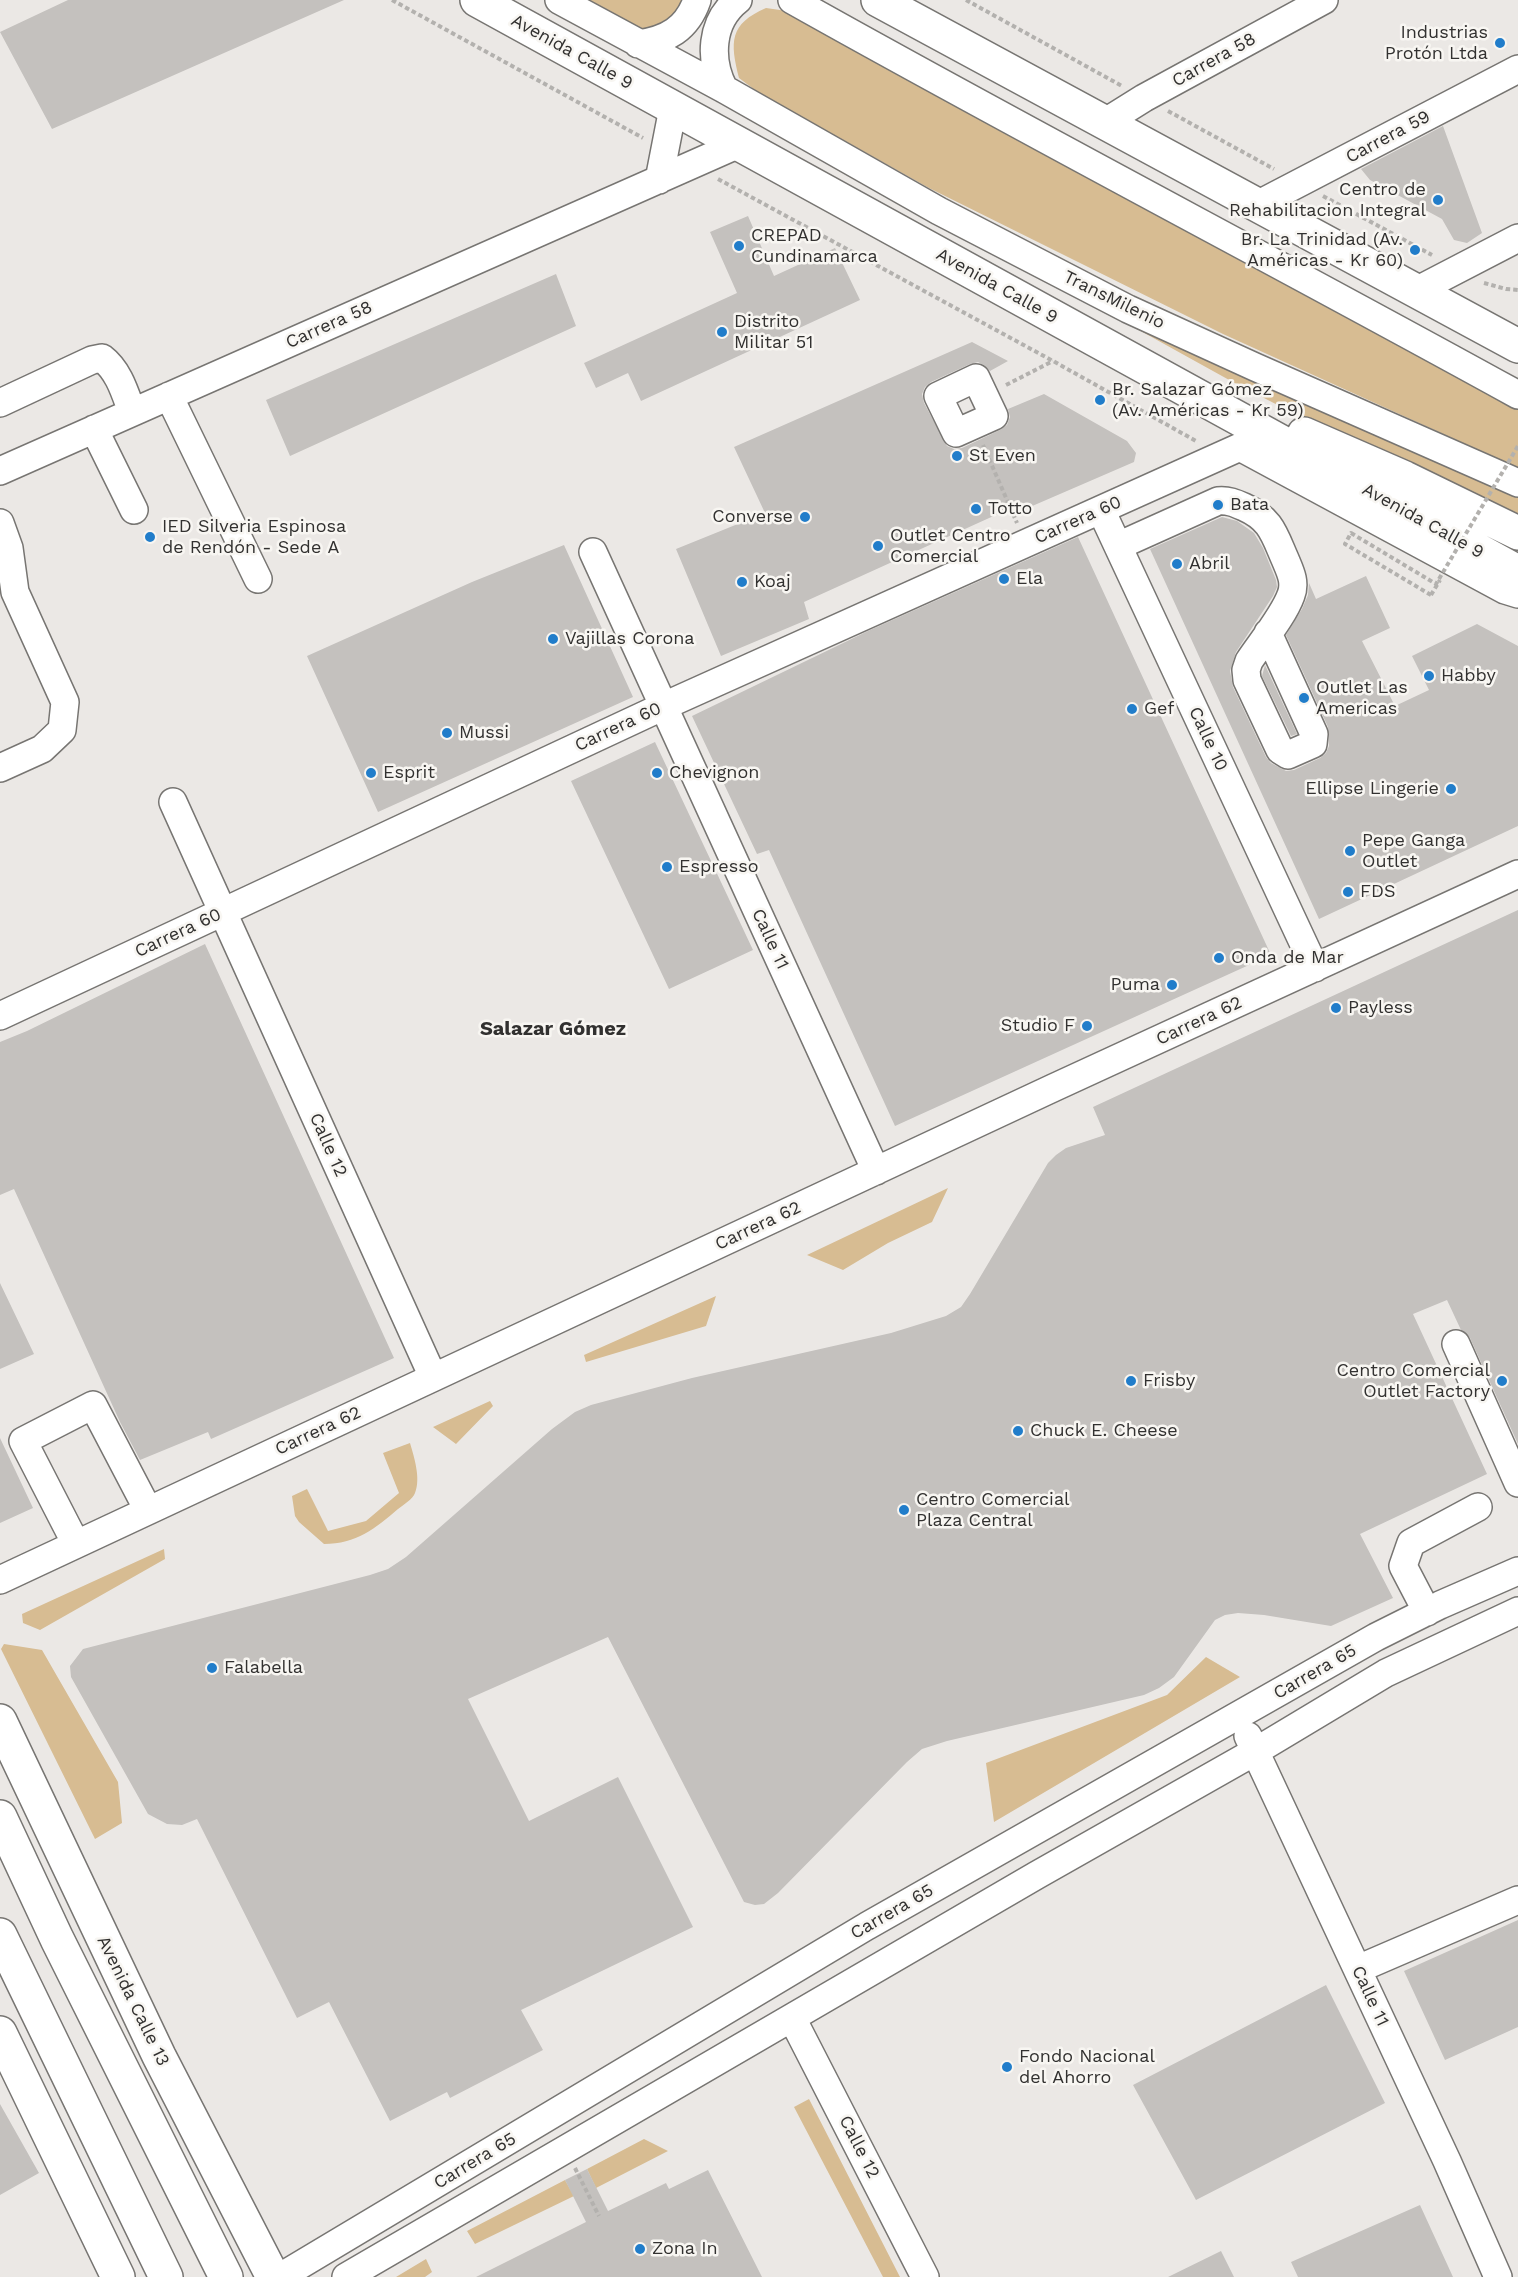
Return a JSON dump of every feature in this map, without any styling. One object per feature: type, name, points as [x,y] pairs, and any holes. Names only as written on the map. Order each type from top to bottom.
[{"type":"main road","name":"Avenida Calle 9","points":[[477,0],[1518,572]]},
{"type":"main road","points":[[878,0],[1518,346]]},
{"type":"main road","points":[[1137,363],[1240,447]]},
{"type":"main road","points":[[1137,363],[1405,478],[1518,533]]},
{"type":"main road","name":"Avenida Calle 13","points":[[0,1721],[159,2056],[273,2277]]},
{"type":"main road","points":[[0,1817],[57,1939],[226,2277]]},
{"type":"main road","points":[[0,1935],[166,2277]]},
{"type":"main road","points":[[0,2033],[118,2277]]},
{"type":"street","name":"TransMilenio","points":[[559,0],[724,89],[939,211],[1128,309],[1518,483]]},
{"type":"street","points":[[638,44],[656,41],[676,31],[685,24],[697,0]]},
{"type":"street","points":[[724,89],[717,75],[713,48],[715,36],[723,20],[738,0]]},
{"type":"street","points":[[792,0],[914,69],[1296,273],[1518,396]]},
{"type":"street","name":"Carrera 58","points":[[1104,123],[1144,98],[1324,0]]},
{"type":"street","name":"Carrera 59","points":[[1257,205],[1518,69]]},
{"type":"street","points":[[659,180],[673,108]]},
{"type":"street","name":"Carrera 58","points":[[0,471],[739,144]]},
{"type":"street","points":[[1416,291],[1515,243]]},
{"type":"street","points":[[0,403],[92,360],[102,358],[111,365],[119,379],[132,412]]},
{"type":"street","points":[[976,378],[984,396],[994,416],[956,433],[938,396],[976,378]]},
{"type":"street","points":[[169,396],[258,579]]},
{"type":"street","points":[[94,429],[134,510]]},
{"type":"street","name":"Carrera 60","points":[[0,1016],[664,706],[1240,447]]},
{"type":"street","name":"Avenida Calle 9","points":[[1240,447],[1505,590],[1518,594]]},
{"type":"street","points":[[1118,546],[1218,501],[1232,502],[1256,512],[1268,522],[1274,532],[1293,579],[1292,594],[1268,633]]},
{"type":"street","name":"Calle 10","points":[[1101,510],[1315,968]]},
{"type":"street","points":[[0,523],[9,548],[15,592],[65,702],[62,730],[42,749],[0,768]]},
{"type":"street","name":"Calle 11","points":[[593,552],[876,1171]]},
{"type":"street","name":"Calle 12","points":[[173,802],[433,1377]]},
{"type":"street","name":"Carrera 62","points":[[0,1580],[1518,874]]},
{"type":"street","points":[[1456,1344],[1518,1483]]},
{"type":"street","points":[[76,1544],[23,1441],[93,1405],[148,1510]]},
{"type":"street","points":[[1427,1612],[1403,1566],[1411,1542],[1478,1507]]},
{"type":"street","name":"Carrera 65","points":[[280,2277],[867,1926],[1385,1633],[1518,1571]]},
{"type":"street","name":"Carrera 65","points":[[346,2277],[1256,1751],[1386,1673],[1518,1611]]},
{"type":"street","points":[[1385,1633],[1403,1648],[1419,1656]]},
{"type":"street","name":"Calle 11","points":[[1237,1716],[1256,1751],[1358,1969],[1498,2277]]},
{"type":"street","points":[[1358,1969],[1518,1900]]},
{"type":"street","name":"Calle 12","points":[[792,2018],[925,2277]]},
{"type":"path","points":[[392,0],[646,140]]},
{"type":"path","points":[[966,0],[1433,256]]},
{"type":"path","points":[[717,179],[1053,361],[1197,442]]},
{"type":"path","points":[[1484,284],[1518,290]]},
{"type":"path","points":[[984,396],[1053,361]]},
{"type":"path","points":[[974,425],[1026,543]]},
{"type":"path","points":[[1431,595],[1345,544],[1351,533],[1436,584],[1518,446]]},
{"type":"path","points":[[571,2160],[599,2216]]},
{"type":"shaded area","points":[[581,0],[683,0],[668,21],[646,34]]},
{"type":"shaded area","points":[[766,8],[787,11],[927,91],[1071,166],[1518,410],[1518,468],[1223,334],[929,188],[759,93],[739,78],[734,44],[735,36],[745,21]]},
{"type":"shaded area","points":[[1110,314],[1518,498],[1518,518],[1330,432],[1231,381]]},
{"type":"shaded area","points":[[948,1188],[932,1222],[888,1243],[843,1270],[807,1255]]},
{"type":"shaded area","points":[[716,1296],[706,1326],[586,1362],[584,1355]]},
{"type":"shaded area","points":[[490,1401],[493,1406],[456,1444],[433,1427]]},
{"type":"shaded area","points":[[410,1443],[417,1474],[415,1493],[408,1502],[365,1534],[346,1541],[324,1544],[299,1522],[295,1516],[292,1496],[307,1489],[328,1531],[366,1521],[399,1493],[383,1453]]},
{"type":"shaded area","points":[[164,1549],[165,1559],[40,1630],[23,1623],[22,1614]]},
{"type":"shaded area","points":[[4,1644],[42,1650],[118,1782],[122,1823],[95,1839],[1,1649]]},
{"type":"shaded area","points":[[1206,1657],[1240,1677],[994,1822],[986,1763],[1167,1695]]},
{"type":"shaded area","points":[[809,2099],[900,2277],[883,2277],[794,2107]]},
{"type":"shaded area","points":[[644,2139],[668,2151],[596,2188],[587,2169]]},
{"type":"shaded area","points":[[565,2180],[574,2196],[475,2244],[467,2231]]},
{"type":"shaded area","points":[[426,2259],[432,2272],[425,2277],[396,2277]]},
{"type":"building","points":[[68,0],[344,0],[52,129],[0,32]]},
{"type":"building","name":"Centro de Rehabilitacion Integral","points":[[1443,126],[1482,233],[1467,243],[1454,240],[1442,219],[1370,180],[1361,169]]},
{"type":"building","name":"Distrito Militar 51","points":[[748,216],[774,276],[835,248],[860,300],[641,401],[628,373],[596,388],[584,363],[737,293],[710,232]]},
{"type":"building","points":[[556,274],[576,326],[290,456],[266,400]]},
{"type":"building","points":[[972,342],[1008,361],[990,371],[978,362],[970,364],[925,387],[922,394],[924,403],[947,446],[954,449],[962,448],[1000,430],[1007,425],[1010,417],[1008,409],[1044,394],[1127,441],[1136,453],[1134,462],[1023,510],[1020,504],[804,602],[809,619],[721,656],[676,549],[765,513],[734,447]]},
{"type":"building","name":"Outlet Las Americas","points":[[1222,517],[1237,521],[1254,533],[1276,580],[1277,587],[1273,596],[1236,652],[1230,671],[1233,687],[1271,763],[1286,771],[1294,770],[1320,758],[1329,746],[1328,727],[1286,635],[1302,609],[1308,595],[1309,583],[1316,599],[1366,576],[1390,628],[1362,641],[1395,706],[1429,690],[1412,656],[1477,624],[1518,646],[1518,826],[1319,919],[1150,549]]},
{"type":"building","points":[[1078,537],[1271,955],[895,1126],[769,850],[757,854],[692,716],[868,631]]},
{"type":"building","points":[[564,545],[633,697],[378,812],[307,656],[472,582]]},
{"type":"building","points":[[1265,665],[1297,734],[1291,736],[1262,676]]},
{"type":"building","points":[[655,742],[753,950],[669,989],[571,781]]},
{"type":"building","name":"Centro Comercial Plaza Central","points":[[1518,910],[1518,1444],[1470,1338],[1461,1330],[1447,1300],[1413,1314],[1487,1474],[1360,1534],[1393,1598],[1331,1626],[1264,1615],[1238,1613],[1225,1615],[1215,1620],[1174,1677],[1144,1695],[947,1741],[922,1749],[778,1893],[764,1904],[755,1905],[744,1902],[608,1637],[468,1699],[529,1821],[618,1777],[693,1927],[521,2010],[543,2050],[450,2098],[447,2092],[390,2121],[329,2002],[297,2018],[197,1819],[182,1825],[167,1824],[148,1814],[71,1677],[70,1666],[83,1649],[388,1569],[406,1557],[552,1429],[575,1412],[591,1405],[692,1378],[891,1333],[946,1316],[961,1307],[970,1294],[1048,1163],[1066,1148],[1105,1135],[1093,1107]]},
{"type":"building","points":[[205,944],[394,1358],[211,1439],[208,1432],[140,1460],[120,1422],[14,1189],[0,1195],[0,1042]]},
{"type":"building","points":[[0,1283],[34,1354],[0,1369]]},
{"type":"building","points":[[0,1438],[33,1508],[0,1523]]},
{"type":"building","points":[[1518,1920],[1518,2027],[1445,2060],[1404,1971]]},
{"type":"building","points":[[1326,1985],[1385,2103],[1196,2200],[1133,2085]]},
{"type":"building","points":[[0,2104],[39,2173],[0,2195]]},
{"type":"building","name":"Zona In","points":[[587,2169],[608,2211],[666,2183],[669,2189],[708,2170],[762,2277],[476,2277],[586,2222],[565,2180]]},
{"type":"building","points":[[1420,2205],[1453,2277],[1298,2277],[1291,2262]]},
{"type":"building","points":[[1221,2251],[1234,2277],[1168,2277]]},
{"type":"place","name":"Industrias Protón Ltda","points":[[1500,43]]},
{"type":"place","name":"Centro de Rehabilitacion Integral","points":[[1438,200]]},
{"type":"place","name":"CREPAD Cundinamarca","points":[[739,246]]},
{"type":"place","name":"Br. La Trinidad (Av. Américas - Kr 60)","points":[[1415,250]]},
{"type":"place","name":"Distrito Militar 51","points":[[722,332]]},
{"type":"place","name":"Br. Salazar Gómez (Av. Américas - Kr 59)","points":[[1100,400]]},
{"type":"place","name":"St Even","points":[[957,456]]},
{"type":"place","name":"Bata","points":[[1218,505]]},
{"type":"place","name":"Totto","points":[[976,509]]},
{"type":"place","name":"Converse","points":[[805,517]]},
{"type":"place","name":"IED Silveria Espinosa de Rendón - Sede A","points":[[150,537]]},
{"type":"place","name":"Outlet Centro Comercial","points":[[878,546]]},
{"type":"place","name":"Abril","points":[[1177,564]]},
{"type":"place","name":"Ela","points":[[1004,579]]},
{"type":"place","name":"Koaj","points":[[742,582]]},
{"type":"place","name":"Vajillas Corona","points":[[553,639]]},
{"type":"place","name":"Habby","points":[[1429,676]]},
{"type":"place","name":"Outlet Las Americas","points":[[1304,698]]},
{"type":"place","name":"Gef","points":[[1132,709]]},
{"type":"place","name":"Mussi","points":[[447,733]]},
{"type":"place","name":"Esprit","points":[[371,773]]},
{"type":"place","name":"Chevignon","points":[[657,773]]},
{"type":"place","name":"Ellipse Lingerie","points":[[1451,789]]},
{"type":"place","name":"Pepe Ganga Outlet","points":[[1350,851]]},
{"type":"place","name":"Espresso","points":[[667,867]]},
{"type":"place","name":"FDS","points":[[1348,892]]},
{"type":"place","name":"Onda de Mar","points":[[1219,958]]},
{"type":"place","name":"Puma","points":[[1172,985]]},
{"type":"place","name":"Payless","points":[[1336,1008]]},
{"type":"place","name":"Studio F","points":[[1087,1026]]},
{"type":"place","name":"Frisby","points":[[1131,1381]]},
{"type":"place","name":"Centro Comercial Outlet Factory","points":[[1502,1381]]},
{"type":"place","name":"Chuck E. Cheese","points":[[1018,1431]]},
{"type":"place","name":"Centro Comercial Plaza Central","points":[[904,1510]]},
{"type":"place","name":"Falabella","points":[[212,1668]]},
{"type":"place","name":"Fondo Nacional del Ahorro","points":[[1007,2067]]},
{"type":"place","name":"Zona In","points":[[640,2249]]},
{"type":"district","name":"Salazar Gómez","points":[[553,1029]]}]
